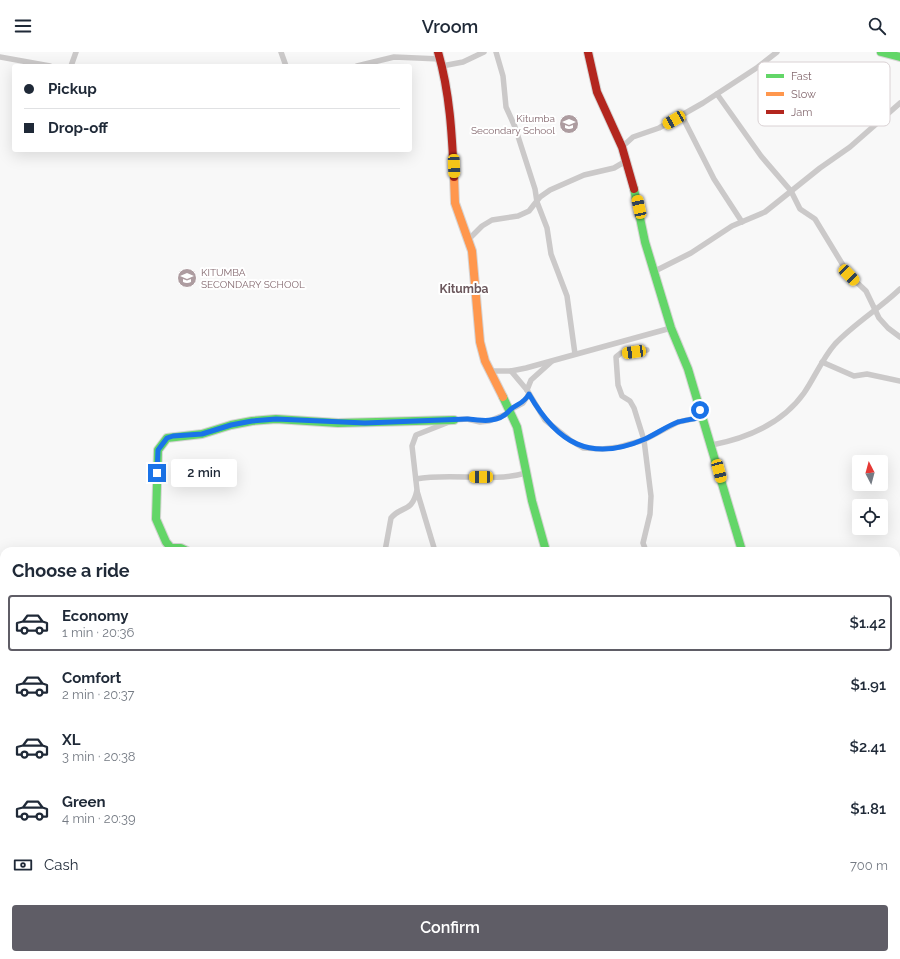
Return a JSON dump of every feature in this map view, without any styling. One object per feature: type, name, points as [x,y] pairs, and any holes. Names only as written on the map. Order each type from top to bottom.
[{"type":"street","points":[[72,64],[76,52]]},
{"type":"street","points":[[281,52],[285,64]]},
{"type":"street","points":[[370,64],[394,57],[440,59],[463,62],[484,52]]},
{"type":"street","points":[[496,52],[502,76],[506,107],[534,186],[537,202],[546,228],[551,254],[567,296],[575,354]]},
{"type":"street","points":[[588,52],[598,92],[622,147],[635,188],[645,242],[671,328],[688,370],[712,445],[741,547]]},
{"type":"street","points":[[764,62],[777,52]]},
{"type":"street","points":[[881,52],[900,57]]},
{"type":"street","points":[[0,57],[39,64]]},
{"type":"street","points":[[440,59],[451,124],[455,203],[469,239],[473,263],[479,337],[485,361],[511,411],[517,427],[526,473],[545,547]]},
{"type":"street","points":[[622,147],[633,137],[659,128],[682,116],[758,67]]},
{"type":"street","points":[[717,94],[761,156],[791,191],[803,212],[815,219],[849,275],[866,291],[874,310],[888,328],[900,337]]},
{"type":"street","points":[[890,112],[900,103]]},
{"type":"street","points":[[682,116],[714,179],[742,222]]},
{"type":"street","points":[[655,271],[691,253],[726,229],[765,212],[850,147],[874,126]]},
{"type":"street","points":[[469,239],[482,226],[492,220],[525,214],[540,197],[550,190],[584,175],[614,168],[626,161]]},
{"type":"street","points":[[712,445],[747,437],[765,428],[798,400],[822,362],[836,344],[900,289]]},
{"type":"street","points":[[491,371],[511,371],[671,328]]},
{"type":"street","points":[[644,547],[643,543],[650,514],[651,496],[644,440],[634,408],[630,401],[621,393],[617,379],[616,357],[621,353],[647,350]]},
{"type":"street","points":[[170,547],[166,542],[156,519],[158,450],[167,438],[173,436],[202,434],[231,425],[252,421],[276,419],[338,423],[467,419],[480,422],[490,420],[511,411],[523,403],[531,380],[555,360]]},
{"type":"street","points":[[822,362],[854,376],[867,374],[900,381]]},
{"type":"street","points":[[511,371],[528,392],[549,424],[583,448],[596,450],[644,440],[678,422],[702,417]]},
{"type":"street","points":[[434,547],[417,490],[412,446],[414,437],[421,432],[454,420]]},
{"type":"street","points":[[416,479],[436,477],[510,477],[526,473]]},
{"type":"street","points":[[386,547],[393,514],[411,506],[417,490]]},
{"type":"traffic: fast","points":[[881,52],[900,57]]},
{"type":"traffic: fast","points":[[634,189],[645,242],[671,328],[688,369],[741,547]]},
{"type":"traffic: fast","points":[[503,397],[517,427],[532,501],[545,547]]},
{"type":"traffic: fast","points":[[170,547],[166,542],[156,519],[158,450],[167,438],[202,434],[231,425],[252,421],[276,419],[338,423],[454,420]]},
{"type":"traffic: slow","points":[[454,177],[455,203],[472,251],[480,342],[485,361],[503,397]]},
{"type":"traffic: jam","points":[[438,52],[448,98],[454,177]]},
{"type":"traffic: jam","points":[[588,52],[597,92],[622,147],[634,189]]},
{"type":"place","name":"Kitumba Secondary School","points":[[569,124]]},
{"type":"place","name":"KITUMBA SECONDARY SCHOOL","points":[[187,278]]},
{"type":"district","name":"Kitumba","points":[[464,289]]},
{"type":"route","points":[[157,473],[158,450],[167,438],[173,436],[202,434],[231,425],[252,421],[276,419],[307,422],[365,423],[467,419],[480,422],[496,419],[511,412],[510,410],[523,403],[529,394],[549,424],[583,448],[596,450],[619,447],[644,440],[678,422],[702,417],[700,410]]}]
